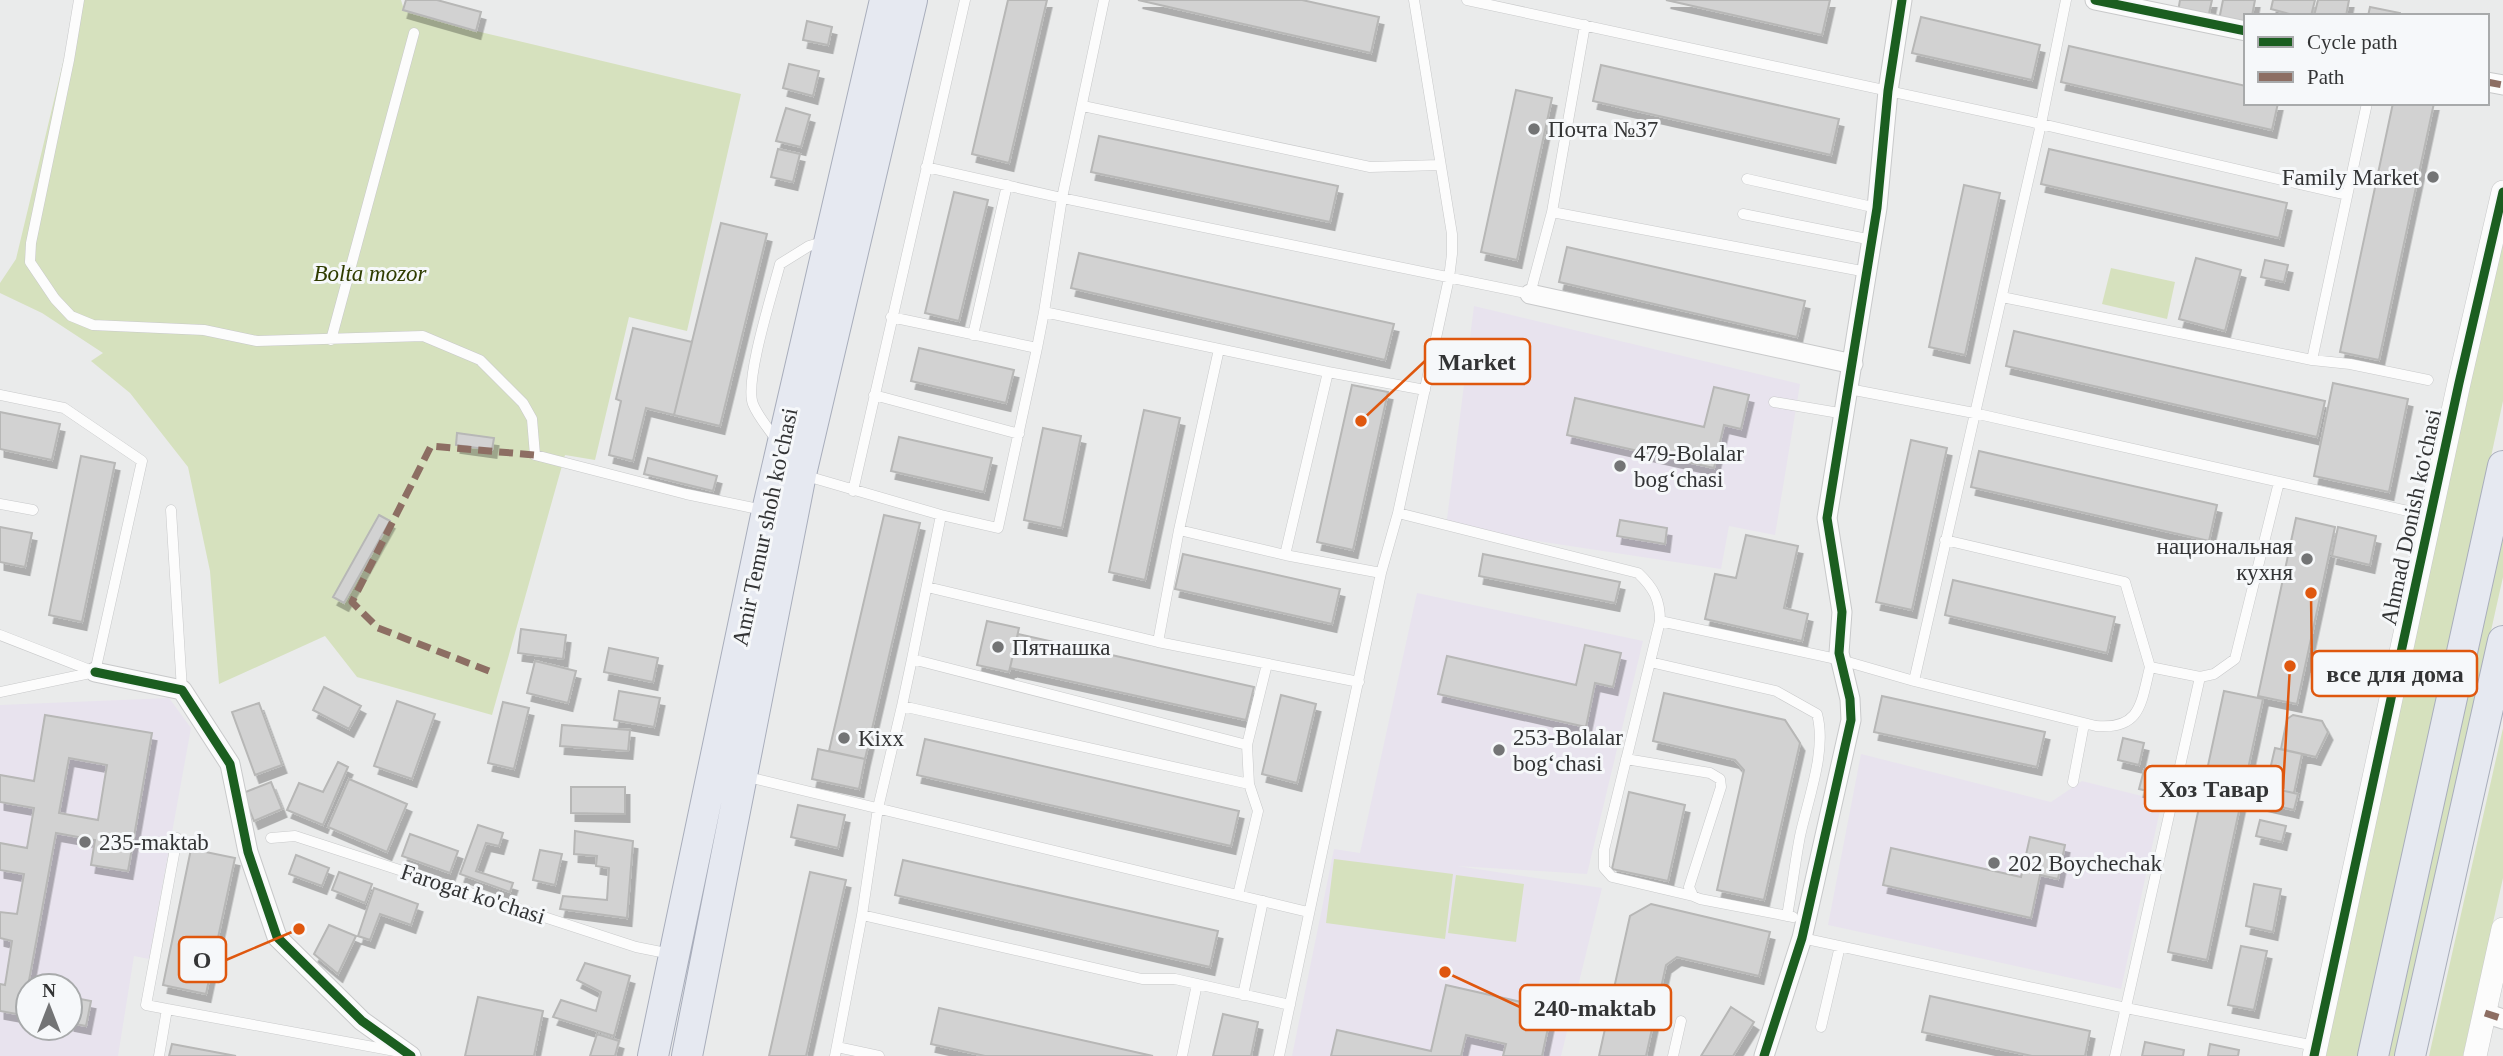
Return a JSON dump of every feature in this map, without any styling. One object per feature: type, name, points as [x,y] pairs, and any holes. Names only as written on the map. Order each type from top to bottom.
[{"type":"main road","name":"Amir Temur shoh ko'chasi","points":[[687,1056],[767,511],[886,0]]},
{"type":"main road","name":"Amir Temur shoh ko'chasi","points":[[653,1056],[675,954],[728,772],[912,0]]},
{"type":"main road","points":[[2373,1056],[2503,466]]},
{"type":"main road","points":[[2410,1056],[2503,641]]},
{"type":"street","points":[[1764,1056],[1851,720],[1850,699],[1839,653],[1842,612],[1827,518],[1877,208],[1888,91],[1902,0]]},
{"type":"street","points":[[2095,0],[2244,31]]},
{"type":"street","name":"Ahmad Donish ko'chasi","points":[[2315,1051],[2503,192]]},
{"type":"street","points":[[1530,294],[1853,365]]},
{"type":"street","points":[[95,672],[182,690],[230,764],[248,852],[277,937],[362,1021],[407,1054]]},
{"type":"street","points":[[2475,1056],[2494,1016],[2503,929]]},
{"type":"lane","points":[[79,0],[31,243],[30,262],[55,299],[71,316],[93,325],[204,330],[257,341],[423,336],[480,360],[523,403],[532,419],[535,455],[687,494],[767,511]]},
{"type":"lane","points":[[853,491],[965,0]]},
{"type":"lane","points":[[801,474],[853,491],[998,528],[1037,348],[1062,198],[1104,0]]},
{"type":"lane","points":[[1279,1056],[1381,573],[1398,513],[1449,278],[1452,234],[1413,0]]},
{"type":"lane","points":[[1467,0],[2041,124],[2347,195]]},
{"type":"lane","points":[[1914,681],[2041,124],[2066,0]]},
{"type":"lane","points":[[926,167],[1062,198],[1530,294],[1552,212],[1585,25]]},
{"type":"lane","points":[[331,340],[414,33]]},
{"type":"lane","points":[[2312,360],[2367,105]]},
{"type":"lane","points":[[1083,106],[1370,167],[1440,165]]},
{"type":"lane","points":[[1747,179],[1877,208]]},
{"type":"lane","points":[[974,335],[1007,185]]},
{"type":"lane","points":[[1552,212],[1867,272]]},
{"type":"lane","points":[[1743,214],[1872,240]]},
{"type":"lane","points":[[782,447],[752,403],[751,384],[759,346],[780,264],[809,246],[830,240]]},
{"type":"lane","points":[[2002,297],[2312,360],[2350,364],[2428,380]]},
{"type":"lane","points":[[1044,312],[1425,390]]},
{"type":"lane","points":[[891,317],[1037,348]]},
{"type":"lane","points":[[1158,642],[1179,530],[1219,349]]},
{"type":"lane","points":[[1285,555],[1328,372]]},
{"type":"lane","points":[[1849,390],[1974,413],[2431,516]]},
{"type":"lane","points":[[0,395],[64,408],[142,461],[95,672]]},
{"type":"lane","points":[[874,395],[1019,434]]},
{"type":"lane","points":[[1774,401],[1845,414]]},
{"type":"lane","points":[[2150,667],[2200,677],[2214,674],[2235,659],[2279,481]]},
{"type":"lane","points":[[0,504],[33,510]]},
{"type":"lane","points":[[171,510],[182,690]]},
{"type":"lane","points":[[1398,513],[1638,573],[1648,582],[1660,604],[1660,621],[1604,850],[1604,868],[1612,877],[1693,895],[1799,924],[1840,946],[2315,1051]]},
{"type":"lane","points":[[879,1056],[836,1051],[862,915],[878,808],[941,515]]},
{"type":"lane","points":[[1179,530],[1285,555],[1381,573]]},
{"type":"lane","points":[[1660,621],[1841,660],[2084,724],[2109,727],[2122,725],[2134,717],[2150,667],[2125,582],[1945,540]]},
{"type":"lane","points":[[927,587],[1158,642],[1359,682]]},
{"type":"lane","points":[[0,635],[95,672]]},
{"type":"lane","points":[[912,659],[1247,745]]},
{"type":"lane","points":[[1650,662],[1776,691],[1817,714],[1821,727],[1820,746],[1800,838],[1799,924]]},
{"type":"lane","points":[[1238,895],[1258,811],[1249,784],[1247,745],[1267,664]]},
{"type":"lane","points":[[0,692],[95,672]]},
{"type":"lane","points":[[2115,1056],[2200,677]]},
{"type":"lane","points":[[902,706],[1249,784]]},
{"type":"lane","points":[[2073,782],[2084,724]]},
{"type":"lane","points":[[1626,759],[1710,773],[1720,779],[1721,788],[1689,887],[1693,895]]},
{"type":"lane","points":[[728,772],[1308,912]]},
{"type":"lane","name":"Farogat ko'chasi","points":[[271,838],[295,836],[636,947],[675,954]]},
{"type":"lane","points":[[177,838],[146,1005],[407,1054]]},
{"type":"lane","points":[[1243,995],[1263,901]]},
{"type":"lane","points":[[862,915],[1142,979],[1175,979],[1290,1005]]},
{"type":"lane","points":[[1821,1027],[1840,946]]},
{"type":"lane","points":[[1182,1056],[1197,984]]},
{"type":"lane","points":[[159,1056],[167,1009]]},
{"type":"lane","points":[[1672,1056],[1681,1021]]},
{"type":"shaded area","name":"479-Bolalar bogʻchasi","points":[[1474,306],[1800,384],[1775,535],[1729,526],[1721,569],[1446,527]]},
{"type":"shaded area","points":[[1417,593],[1643,641],[1587,874],[1457,866],[1602,888],[1561,1056],[1292,1056],[1334,849],[1360,853]]},
{"type":"shaded area","name":"235-maktab","points":[[169,698],[191,728],[149,959],[134,956],[118,1056],[0,1056],[0,705]]},
{"type":"shaded area","name":"202 Boychechak","points":[[1861,754],[2051,802],[2082,781],[2162,801],[2121,989],[1828,925]]},
{"type":"green space","name":"Bolta mozor","points":[[78,0],[401,0],[404,10],[476,31],[741,94],[687,331],[629,317],[595,460],[565,455],[492,715],[357,677],[325,636],[219,684],[210,571],[188,467],[130,393],[91,361],[103,353],[42,313],[0,293],[0,283],[16,259]]},
{"type":"green space","points":[[2503,237],[2503,401],[2362,1056],[2326,1056],[2334,1004]]},
{"type":"green space","points":[[2111,268],[2175,282],[2167,319],[2102,304]]},
{"type":"green space","points":[[2503,538],[2503,577],[2396,1056],[2387,1056]]},
{"type":"green space","points":[[2503,728],[2503,878],[2463,1056],[2429,1056]]},
{"type":"green space","points":[[1334,859],[1453,874],[1445,939],[1326,923]]},
{"type":"green space","points":[[1456,875],[1524,884],[1516,942],[1448,933]]},
{"type":"building","points":[[406,0],[437,0],[481,12],[476,31],[403,10]]},
{"type":"building","points":[[1008,0],[1047,0],[1009,163],[972,154]]},
{"type":"building","points":[[1138,0],[1302,0],[1379,17],[1371,53]]},
{"type":"building","points":[[1666,0],[1830,0],[1822,35]]},
{"type":"building","points":[[2180,0],[2212,0],[2208,18],[2178,12]]},
{"type":"building","points":[[2223,0],[2255,0],[2252,14],[2244,14],[2244,26],[2219,20]]},
{"type":"building","points":[[2273,0],[2315,0],[2312,14],[2290,14],[2271,9]]},
{"type":"building","points":[[2318,0],[2349,0],[2346,14],[2314,14]]},
{"type":"building","points":[[2370,7],[2400,13],[2400,14],[2368,14]]},
{"type":"building","points":[[1921,17],[2040,45],[2032,80],[1912,53]]},
{"type":"building","points":[[807,21],[832,27],[828,45],[803,40]]},
{"type":"building","points":[[2069,46],[2244,86],[2244,105],[2278,105],[2272,130],[2061,82]]},
{"type":"building","points":[[789,64],[819,71],[813,96],[783,88]]},
{"type":"building","points":[[1601,65],[1839,119],[1831,155],[1593,101]]},
{"type":"building","points":[[1516,90],[1552,98],[1517,260],[1481,252]]},
{"type":"building","points":[[2393,105],[2434,105],[2379,360],[2340,352]]},
{"type":"building","points":[[786,108],[810,115],[801,147],[776,141]]},
{"type":"building","points":[[1099,136],[1338,186],[1330,222],[1091,172]]},
{"type":"building","points":[[778,149],[800,154],[793,182],[771,177]]},
{"type":"building","points":[[2049,149],[2287,203],[2279,238],[2041,184]]},
{"type":"building","points":[[1964,185],[2000,193],[1965,355],[1929,347]]},
{"type":"building","points":[[954,192],[988,200],[959,321],[925,313]]},
{"type":"building","points":[[721,223],[767,234],[720,426],[674,415]]},
{"type":"building","points":[[1567,247],[1805,301],[1797,337],[1559,282]]},
{"type":"building","points":[[1079,253],[1394,324],[1385,360],[1071,288]]},
{"type":"building","points":[[2196,258],[2241,270],[2225,331],[2179,319]]},
{"type":"building","points":[[2265,260],[2288,265],[2284,282],[2261,277]]},
{"type":"building","points":[[633,328],[692,342],[674,415],[646,408],[633,461],[609,455],[621,401],[616,399]]},
{"type":"building","points":[[2014,331],[2325,401],[2317,437],[2006,366]]},
{"type":"building","points":[[919,348],[1014,370],[1006,403],[911,381]]},
{"type":"building","points":[[2333,383],[2408,399],[2389,492],[2314,476]]},
{"type":"building","points":[[1352,385],[1388,392],[1353,550],[1317,542]]},
{"type":"building","points":[[1714,387],[1749,395],[1741,429],[1724,425],[1714,468],[1567,435],[1575,398],[1704,427]]},
{"type":"building","points":[[1144,410],[1180,418],[1145,580],[1109,572]]},
{"type":"building","points":[[0,412],[60,424],[52,460],[0,449]]},
{"type":"building","points":[[1043,428],[1081,436],[1062,528],[1024,520]]},
{"type":"building","points":[[457,433],[494,438],[492,450],[456,445]]},
{"type":"building","points":[[899,437],[992,458],[984,492],[891,471]]},
{"type":"building","points":[[1911,440],[1947,448],[1912,610],[1876,602]]},
{"type":"building","points":[[1979,451],[2217,505],[2209,541],[1971,487]]},
{"type":"building","points":[[81,456],[115,463],[82,622],[49,615]]},
{"type":"building","points":[[648,458],[717,476],[713,491],[644,474]]},
{"type":"building","points":[[379,515],[390,521],[344,603],[333,597]]},
{"type":"building","points":[[884,515],[920,523],[865,759],[829,751]]},
{"type":"building","points":[[2296,518],[2335,527],[2297,704],[2258,696]]},
{"type":"building","points":[[1620,520],[1667,528],[1665,544],[1617,536]]},
{"type":"building","points":[[0,527],[32,533],[25,567],[0,562]]},
{"type":"building","points":[[2338,527],[2376,536],[2370,565],[2332,556]]},
{"type":"building","points":[[1746,535],[1798,546],[1784,608],[1808,614],[1802,641],[1705,619],[1715,574],[1736,578]]},
{"type":"building","points":[[1183,554],[1340,589],[1332,624],[1175,589]]},
{"type":"building","points":[[1483,554],[1620,582],[1615,603],[1479,576]]},
{"type":"building","points":[[1953,580],[2115,617],[2107,653],[1945,615]]},
{"type":"building","points":[[987,621],[1019,628],[1009,672],[977,665]]},
{"type":"building","points":[[521,629],[566,635],[563,659],[518,653]]},
{"type":"building","points":[[1018,634],[1254,687],[1246,720],[1010,668]]},
{"type":"building","points":[[1585,645],[1621,653],[1613,687],[1595,683],[1586,727],[1438,694],[1447,656],[1576,685]]},
{"type":"building","points":[[609,648],[658,658],[653,682],[604,672]]},
{"type":"building","points":[[535,661],[576,671],[568,703],[527,693]]},
{"type":"building","points":[[324,687],[361,706],[349,729],[313,710]]},
{"type":"building","points":[[619,691],[660,698],[654,727],[614,720]]},
{"type":"building","points":[[2224,691],[2263,699],[2207,960],[2168,952]]},
{"type":"building","points":[[1664,693],[1785,720],[1800,743],[1764,900],[1717,890],[1744,770],[1735,760],[1653,741]]},
{"type":"building","points":[[1281,695],[1316,704],[1297,783],[1262,774]]},
{"type":"building","points":[[1882,696],[2045,732],[2037,767],[1874,732]]},
{"type":"building","points":[[397,701],[435,714],[412,779],[374,766]]},
{"type":"building","points":[[503,702],[529,708],[514,769],[488,763]]},
{"type":"building","points":[[259,703],[282,765],[255,775],[232,712]]},
{"type":"building","points":[[45,715],[152,733],[128,871],[91,865],[95,840],[56,833],[31,972],[14,972],[14,1014],[0,1011],[0,984],[5,985],[12,941],[0,938],[0,912],[17,914],[24,874],[0,870],[0,843],[27,848],[34,808],[0,802],[0,775],[34,781]],"holes":[[[69,758],[107,765],[98,820],[59,813]]]},
{"type":"building","points":[[2293,715],[2322,721],[2328,732],[2316,757],[2281,749],[2287,719]]},
{"type":"building","points":[[562,725],[630,730],[628,751],[560,746]]},
{"type":"building","points":[[2123,738],[2144,743],[2139,765],[2118,760]]},
{"type":"building","points":[[925,739],[1239,811],[1231,846],[917,775]]},
{"type":"building","points":[[2275,748],[2302,754],[2294,793],[2266,787]]},
{"type":"building","points":[[818,749],[865,759],[859,789],[812,779]]},
{"type":"building","points":[[338,762],[348,767],[323,825],[287,810],[299,783],[323,792]]},
{"type":"building","points":[[2144,770],[2172,777],[2168,796],[2139,789]]},
{"type":"building","points":[[349,779],[407,804],[387,852],[328,827]]},
{"type":"building","points":[[271,782],[282,809],[254,821],[243,793]]},
{"type":"building","points":[[571,787],[625,787],[625,814],[571,813]]},
{"type":"building","points":[[2266,787],[2298,794],[2294,810],[2263,803]]},
{"type":"building","points":[[1629,792],[1685,805],[1668,881],[1612,869]]},
{"type":"building","points":[[798,805],[845,815],[838,848],[791,837]]},
{"type":"building","points":[[2260,820],[2286,826],[2282,842],[2256,836]]},
{"type":"building","points":[[478,825],[503,833],[499,846],[486,843],[476,871],[513,883],[510,892],[460,874]]},
{"type":"building","points":[[575,831],[633,841],[627,918],[560,909],[563,896],[607,900],[609,868],[596,866],[597,856],[574,854]]},
{"type":"building","points":[[410,834],[458,851],[450,873],[402,856]]},
{"type":"building","points":[[2030,837],[2065,845],[2058,879],[2040,875],[2031,918],[1883,885],[1891,848],[2021,877]]},
{"type":"building","points":[[191,849],[235,858],[206,994],[163,985]]},
{"type":"building","points":[[540,850],[562,854],[555,885],[533,880]]},
{"type":"building","points":[[296,855],[329,868],[322,886],[289,874]]},
{"type":"building","points":[[903,860],[1218,931],[1210,967],[895,895]]},
{"type":"building","points":[[339,872],[372,884],[365,903],[332,890]]},
{"type":"building","points":[[810,872],[846,880],[806,1056],[769,1056]]},
{"type":"building","points":[[2254,884],[2281,889],[2273,932],[2246,926]]},
{"type":"building","points":[[374,888],[418,904],[411,925],[380,914],[370,940],[358,936]]},
{"type":"building","points":[[1651,904],[1770,932],[1759,976],[1677,957],[1666,965],[1646,1056],[1599,1056],[1630,916]]},
{"type":"building","points":[[329,925],[356,936],[338,974],[314,954]]},
{"type":"building","points":[[2241,946],[2267,951],[2254,1010],[2228,1005]]},
{"type":"building","points":[[585,963],[630,976],[614,1036],[553,1017],[561,1000],[596,1011],[601,992],[577,980]]},
{"type":"building","points":[[1446,985],[1552,1009],[1542,1056],[1503,1056],[1506,1044],[1466,1035],[1461,1056],[1331,1056],[1337,1030],[1431,1051]]},
{"type":"building","points":[[1930,996],[2090,1031],[2085,1056],[2032,1056],[1922,1032]]},
{"type":"building","points":[[478,997],[543,1011],[534,1056],[465,1056]]},
{"type":"building","points":[[84,1000],[91,1001],[84,1026]]},
{"type":"building","points":[[1731,1007],[1754,1022],[1733,1056],[1701,1056]]},
{"type":"building","points":[[939,1008],[1153,1056],[985,1056],[931,1044]]},
{"type":"building","points":[[1223,1014],[1258,1022],[1251,1056],[1213,1056]]},
{"type":"building","points":[[597,1034],[619,1041],[615,1056],[590,1056]]},
{"type":"building","points":[[2145,1042],[2184,1050],[2183,1056],[2142,1056]]},
{"type":"building","points":[[172,1044],[236,1056],[169,1056]]},
{"type":"building","points":[[2210,1044],[2239,1050],[2238,1056],[2208,1056]]},
{"type":"marked path","points":[[2489,82],[2503,85]]},
{"type":"marked path","points":[[489,671],[378,628],[352,602],[431,446],[535,455]]},
{"type":"marked path","points":[[2485,1013],[2503,1019]]},
{"type":"cycle path","points":[[1764,1056],[1802,938],[1851,720],[1850,699],[1839,653],[1842,612],[1827,518],[1877,208],[1888,91],[1902,0]]},
{"type":"cycle path","points":[[2095,0],[2244,31]]},
{"type":"cycle path","points":[[2314,1056],[2459,383],[2503,192]]},
{"type":"cycle path","points":[[95,672],[182,690],[230,764],[248,852],[277,937],[362,1021],[411,1056]]},
{"type":"place","name":"Почта №37","points":[[1534,129]]},
{"type":"place","name":"Family Market","points":[[2433,177]]},
{"type":"place","name":"Market","points":[[1361,421]]},
{"type":"place","name":"479-Bolalar bogʻchasi","points":[[1620,466]]},
{"type":"place","name":"национальная кухня","points":[[2307,559]]},
{"type":"place","name":"все для дома","points":[[2311,593]]},
{"type":"place","name":"Пятнашка","points":[[998,647]]},
{"type":"place","name":"Хоз Тавар","points":[[2290,666]]},
{"type":"place","name":"Kixx","points":[[844,738]]},
{"type":"place","name":"253-Bolalar bogʻchasi","points":[[1499,750]]},
{"type":"place","name":"235-maktab","points":[[85,842]]},
{"type":"place","name":"202 Boychechak","points":[[1994,863]]},
{"type":"place","name":"О","points":[[299,929]]},
{"type":"place","name":"240-maktab","points":[[1445,972]]}]
